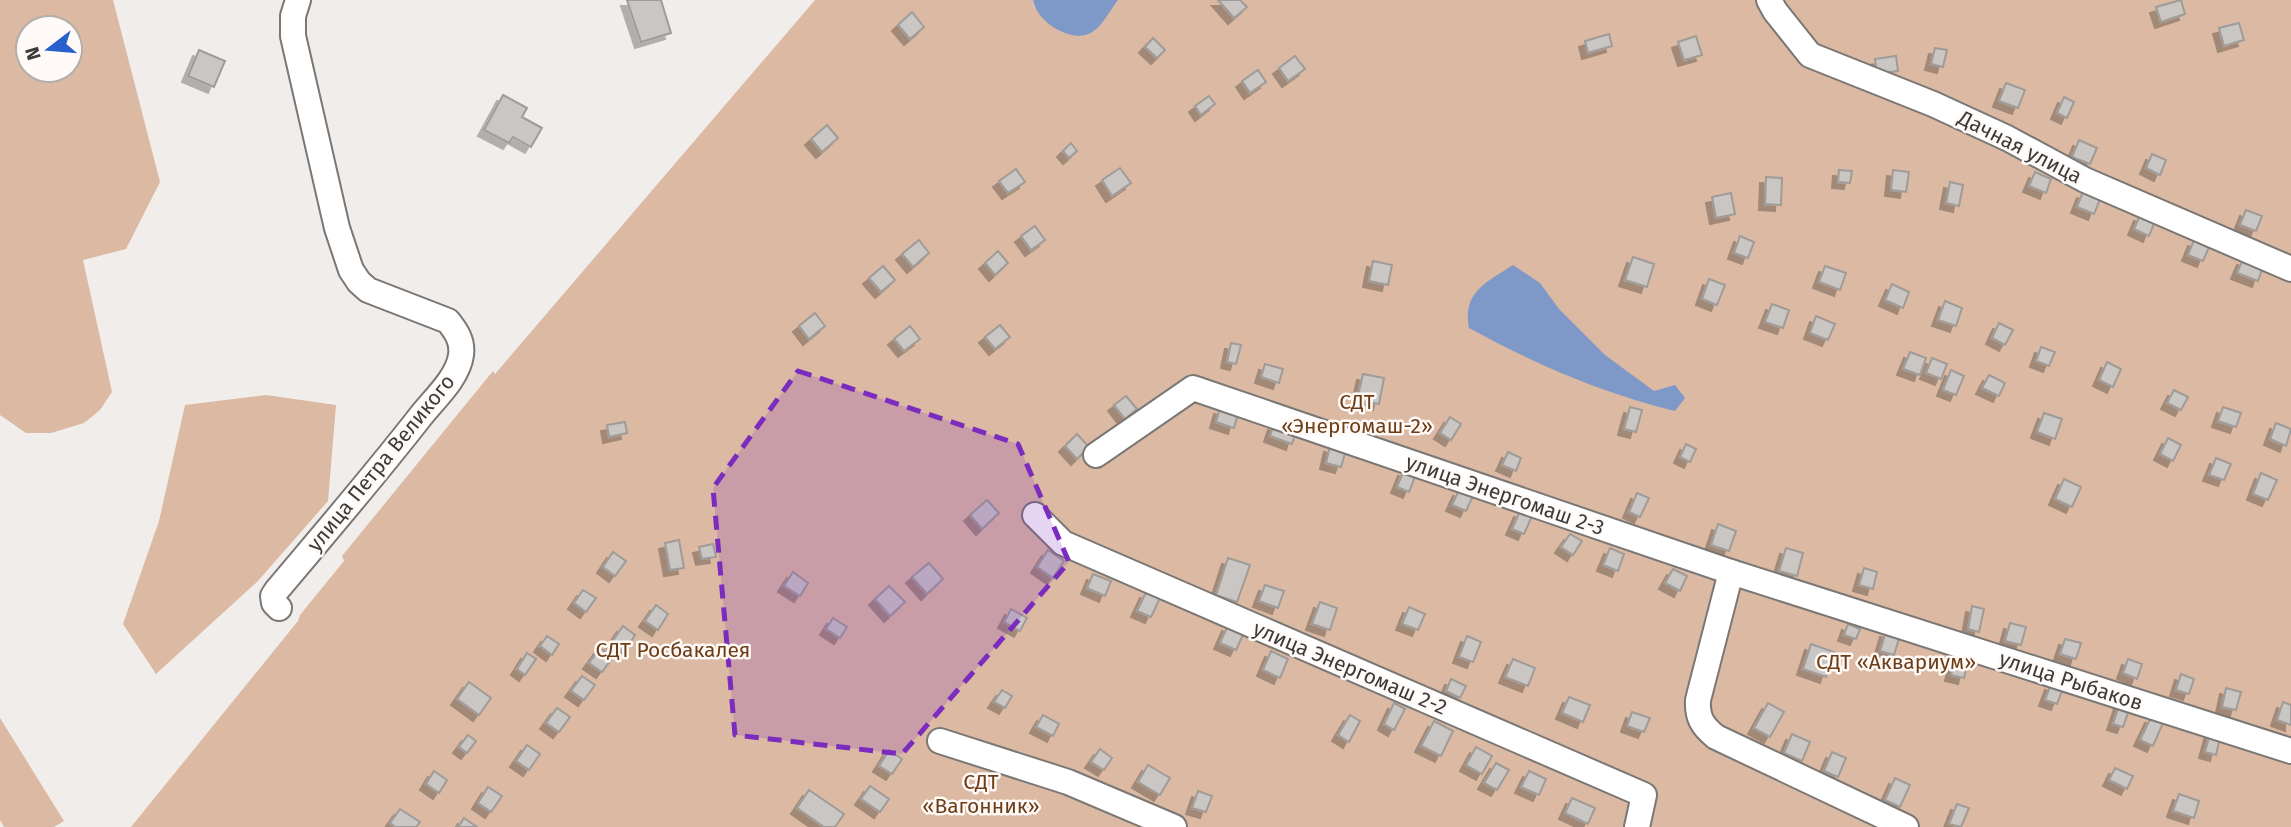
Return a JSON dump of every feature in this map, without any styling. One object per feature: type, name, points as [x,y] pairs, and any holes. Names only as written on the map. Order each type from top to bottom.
[{"type":"street","name":"улица Петра Великого","points":[[279,608],[274,603],[273,596],[277,590],[382,466],[453,375],[461,357],[462,345],[457,332],[448,321],[369,290],[351,270],[337,228],[293,36],[293,16],[298,0]]},
{"type":"street","name":"Дачная улица","points":[[1769,0],[1811,55],[1933,104],[2007,138],[2085,180],[2291,269]]},
{"type":"street","name":"улица Энергомаш 2-3","points":[[1096,455],[1193,388],[1731,572]]},
{"type":"street","name":"улица Энергомаш 2-2","points":[[1035,515],[1063,543],[1644,795],[1637,827]]},
{"type":"street","name":"улица Рыбаков","points":[[1731,572],[2291,751]]},
{"type":"street","points":[[1731,572],[1698,700],[1698,715],[1706,729],[1716,737],[1906,827]]},
{"type":"street","points":[[940,741],[1068,782],[1174,827]]},
{"type":"highlighted area","points":[[798,371],[1018,444],[1069,562],[902,754],[735,735],[713,488]]},
{"type":"green space","points":[[0,0],[113,0],[160,182],[126,249],[83,260],[112,392],[100,410],[84,423],[51,433],[26,433],[0,415]]},
{"type":"green space","name":"СДТ «Энергомаш-2»","points":[[815,0],[1033,0],[1034,7],[1093,32],[1118,0],[2291,0],[2291,827],[131,827],[298,621],[344,561],[342,556],[493,371],[495,374]]},
{"type":"green space","points":[[266,395],[336,405],[328,501],[258,581],[156,674],[123,624],[159,521],[185,405]]},
{"type":"green space","points":[[0,718],[64,821],[54,827],[4,827],[0,820]]},
{"type":"water","points":[[1033,0],[1118,0],[1094,31],[1076,36],[1048,23]]},
{"type":"water","points":[[1513,265],[1540,283],[1559,309],[1605,355],[1654,391],[1675,385],[1685,398],[1675,411],[1569,376],[1469,328],[1469,305],[1473,297],[1486,283]]},
{"type":"building","points":[[627,0],[661,0],[671,33],[641,42]]},
{"type":"building","points":[[1218,0],[1240,0],[1247,7],[1234,18]]},
{"type":"building","points":[[2181,0],[2185,14],[2161,22],[2156,7]]},
{"type":"building","points":[[912,12],[924,27],[910,39],[898,25]]},
{"type":"building","points":[[2239,23],[2244,40],[2224,46],[2219,28]]},
{"type":"building","points":[[1609,34],[1612,46],[1588,53],[1585,41]]},
{"type":"building","points":[[1696,36],[1702,55],[1684,60],[1678,42]]},
{"type":"building","points":[[1153,38],[1165,50],[1157,58],[1145,47]]},
{"type":"building","points":[[1935,48],[1947,50],[1943,67],[1931,64]]},
{"type":"building","points":[[199,50],[225,61],[214,87],[188,76]]},
{"type":"building","points":[[1295,56],[1305,69],[1288,81],[1279,68]]},
{"type":"building","points":[[1896,56],[1898,71],[1877,74],[1875,59]]},
{"type":"building","points":[[1258,70],[1266,82],[1250,93],[1242,81]]},
{"type":"building","points":[[2006,83],[2025,90],[2018,108],[1999,101]]},
{"type":"building","points":[[503,95],[527,108],[522,117],[542,128],[531,147],[513,137],[509,143],[484,130]]},
{"type":"building","points":[[1209,96],[1215,104],[1201,115],[1195,106]]},
{"type":"building","points":[[2064,97],[2074,102],[2067,118],[2057,113]]},
{"type":"building","points":[[827,125],[838,138],[822,152],[811,139]]},
{"type":"building","points":[[2079,140],[2097,148],[2090,164],[2072,157]]},
{"type":"building","points":[[1071,143],[1077,151],[1069,158],[1063,151]]},
{"type":"building","points":[[2152,154],[2166,160],[2160,175],[2146,168]]},
{"type":"building","points":[[1120,168],[1131,183],[1112,196],[1102,180]]},
{"type":"building","points":[[1016,169],[1025,182],[1008,193],[999,181]]},
{"type":"building","points":[[1839,170],[1852,171],[1850,183],[1838,182]]},
{"type":"building","points":[[1893,170],[1909,172],[1906,192],[1891,190]]},
{"type":"building","points":[[2035,172],[2051,179],[2046,193],[2029,186]]},
{"type":"building","points":[[1766,177],[1782,178],[1781,205],[1765,204]]},
{"type":"building","points":[[1950,182],[1963,185],[1959,206],[1946,203]]},
{"type":"building","points":[[2083,192],[2100,199],[2094,214],[2077,207]]},
{"type":"building","points":[[1731,193],[1735,214],[1716,218],[1712,197]]},
{"type":"building","points":[[2246,210],[2262,216],[2256,231],[2240,225]]},
{"type":"building","points":[[2140,215],[2155,221],[2149,236],[2134,229]]},
{"type":"building","points":[[1035,226],[1045,240],[1031,250],[1021,236]]},
{"type":"building","points":[[1740,236],[1754,242],[1748,258],[1734,253]]},
{"type":"building","points":[[919,240],[929,253],[913,267],[902,254]]},
{"type":"building","points":[[2194,240],[2209,247],[2203,261],[2188,255]]},
{"type":"building","points":[[998,251],[1008,263],[995,275],[985,263]]},
{"type":"building","points":[[1633,257],[1654,264],[1647,287],[1625,280]]},
{"type":"building","points":[[2243,259],[2263,267],[2258,281],[2237,273]]},
{"type":"building","points":[[1373,261],[1392,265],[1388,285],[1369,281]]},
{"type":"building","points":[[883,266],[895,280],[881,292],[869,278]]},
{"type":"building","points":[[1825,266],[1846,273],[1840,290],[1819,282]]},
{"type":"building","points":[[1709,279],[1725,285],[1717,305],[1702,299]]},
{"type":"building","points":[[1892,284],[1909,292],[1903,308],[1885,300]]},
{"type":"building","points":[[1945,301],[1962,308],[1956,326],[1938,320]]},
{"type":"building","points":[[1772,304],[1789,310],[1783,328],[1765,322]]},
{"type":"building","points":[[815,313],[825,326],[809,339],[799,326]]},
{"type":"building","points":[[1816,316],[1835,324],[1828,340],[1810,333]]},
{"type":"building","points":[[1999,323],[2013,330],[2005,345],[1992,338]]},
{"type":"building","points":[[1000,325],[1010,337],[995,349],[985,337]]},
{"type":"building","points":[[910,326],[920,339],[904,351],[894,339]]},
{"type":"building","points":[[1231,343],[1241,345],[1236,364],[1227,362]]},
{"type":"building","points":[[2041,347],[2055,352],[2049,366],[2036,361]]},
{"type":"building","points":[[1910,352],[1926,358],[1920,375],[1903,369]]},
{"type":"building","points":[[1932,358],[1947,364],[1941,379],[1926,373]]},
{"type":"building","points":[[2107,362],[2121,369],[2113,387],[2099,380]]},
{"type":"building","points":[[1265,364],[1283,369],[1279,383],[1261,377]]},
{"type":"building","points":[[1951,370],[1964,376],[1956,395],[1943,390]]},
{"type":"building","points":[[1363,374],[1384,378],[1379,404],[1357,400]]},
{"type":"building","points":[[1989,375],[2005,383],[1999,396],[1982,388]]},
{"type":"building","points":[[2174,390],[2188,397],[2181,410],[2167,403]]},
{"type":"building","points":[[1126,396],[1137,409],[1125,419],[1114,405]]},
{"type":"building","points":[[1630,407],[1642,410],[1636,432],[1624,429]]},
{"type":"building","points":[[2223,407],[2241,413],[2236,427],[2218,421]]},
{"type":"building","points":[[1220,408],[1238,414],[1234,428],[1216,422]]},
{"type":"building","points":[[2044,413],[2062,419],[2055,439],[2037,432]]},
{"type":"building","points":[[1450,417],[1461,424],[1451,440],[1440,433]]},
{"type":"building","points":[[625,422],[627,433],[609,437],[607,425]]},
{"type":"building","points":[[2276,423],[2291,429],[2286,446],[2270,439]]},
{"type":"building","points":[[1274,424],[1296,431],[1292,444],[1270,436]]},
{"type":"building","points":[[1077,434],[1089,447],[1077,459],[1065,446]]},
{"type":"building","points":[[2168,438],[2181,445],[2173,461],[2160,454]]},
{"type":"building","points":[[1686,444],[1696,449],[1690,462],[1680,457]]},
{"type":"building","points":[[1330,446],[1346,450],[1341,467],[1326,463]]},
{"type":"building","points":[[1508,452],[1521,458],[1516,471],[1502,465]]},
{"type":"building","points":[[2216,458],[2231,464],[2224,480],[2209,475]]},
{"type":"building","points":[[1404,470],[1416,474],[1409,492],[1397,487]]},
{"type":"building","points":[[2261,473],[2277,480],[2268,500],[2253,494]]},
{"type":"building","points":[[2064,479],[2081,487],[2072,507],[2055,499]]},
{"type":"building","points":[[1459,490],[1473,496],[1466,511],[1452,505]]},
{"type":"building","points":[[1637,493],[1649,498],[1640,517],[1629,512]]},
{"type":"building","points":[[987,500],[999,513],[982,529],[970,515]]},
{"type":"building","points":[[1520,511],[1532,516],[1524,534],[1512,529]]},
{"type":"building","points":[[1718,524],[1736,531],[1729,551],[1711,545]]},
{"type":"building","points":[[1570,534],[1582,541],[1573,555],[1561,547]]},
{"type":"building","points":[[679,540],[684,568],[670,570],[665,543]]},
{"type":"building","points":[[713,544],[716,557],[702,559],[699,547]]},
{"type":"building","points":[[1610,548],[1624,554],[1618,571],[1603,565]]},
{"type":"building","points":[[1786,548],[1803,553],[1797,576],[1779,571]]},
{"type":"building","points":[[1048,550],[1064,561],[1053,578],[1037,567]]},
{"type":"building","points":[[613,552],[626,561],[615,576],[603,567]]},
{"type":"building","points":[[1228,558],[1250,565],[1237,602],[1216,595]]},
{"type":"building","points":[[929,563],[943,579],[927,594],[912,577]]},
{"type":"building","points":[[1864,568],[1877,572],[1873,589],[1859,585]]},
{"type":"building","points":[[1673,569],[1687,576],[1680,591],[1665,583]]},
{"type":"building","points":[[793,572],[808,583],[800,596],[784,586]]},
{"type":"building","points":[[1093,574],[1111,581],[1105,596],[1087,588]]},
{"type":"building","points":[[1265,585],[1284,591],[1278,608],[1259,601]]},
{"type":"building","points":[[889,586],[905,602],[890,616],[875,599]]},
{"type":"building","points":[[583,590],[596,598],[586,612],[574,603]]},
{"type":"building","points":[[1146,592],[1160,598],[1151,617],[1137,611]]},
{"type":"building","points":[[1320,602],[1337,608],[1330,630],[1312,624]]},
{"type":"building","points":[[656,605],[668,614],[658,630],[645,621]]},
{"type":"building","points":[[1972,606],[1984,609],[1979,632],[1968,629]]},
{"type":"building","points":[[1409,607],[1425,614],[1418,630],[1402,624]]},
{"type":"building","points":[[1011,609],[1027,618],[1020,631],[1004,622]]},
{"type":"building","points":[[833,618],[847,627],[840,638],[826,629]]},
{"type":"building","points":[[2010,623],[2026,627],[2021,645],[2005,641]]},
{"type":"building","points":[[1848,624],[1860,629],[1856,639],[1844,635]]},
{"type":"building","points":[[1228,625],[1244,633],[1236,650],[1220,643]]},
{"type":"building","points":[[623,626],[635,635],[625,651],[612,642]]},
{"type":"building","points":[[1886,631],[1900,635],[1894,655],[1880,651]]},
{"type":"building","points":[[547,636],[559,644],[552,655],[540,646]]},
{"type":"building","points":[[1467,636],[1481,642],[1473,662],[1459,657]]},
{"type":"building","points":[[2065,639],[2081,643],[2076,659],[2060,654]]},
{"type":"building","points":[[1811,644],[1834,652],[1826,677],[1803,669]]},
{"type":"building","points":[[600,648],[613,657],[602,672],[589,663]]},
{"type":"building","points":[[1271,651],[1288,659],[1280,678],[1263,670]]},
{"type":"building","points":[[527,653],[536,659],[525,675],[517,669]]},
{"type":"building","points":[[1955,658],[1968,661],[1964,678],[1951,675]]},
{"type":"building","points":[[1513,659],[1535,668],[1528,686],[1505,677]]},
{"type":"building","points":[[2128,659],[2142,664],[2137,679],[2123,673]]},
{"type":"building","points":[[2181,674],[2194,679],[2189,694],[2176,690]]},
{"type":"building","points":[[582,676],[595,685],[584,700],[571,691]]},
{"type":"building","points":[[1451,679],[1466,686],[1460,698],[1446,691]]},
{"type":"building","points":[[469,682],[491,698],[479,715],[457,699]]},
{"type":"building","points":[[2051,684],[2063,688],[2057,704],[2045,700]]},
{"type":"building","points":[[2226,688],[2241,692],[2236,710],[2222,707]]},
{"type":"building","points":[[1002,690],[1012,696],[1005,708],[994,702]]},
{"type":"building","points":[[1569,697],[1590,705],[1583,722],[1562,713]]},
{"type":"building","points":[[2121,700],[2131,704],[2123,727],[2113,724]]},
{"type":"building","points":[[2283,702],[2291,705],[2291,725],[2277,720]]},
{"type":"building","points":[[1394,703],[1405,709],[1394,730],[1384,724]]},
{"type":"building","points":[[1768,703],[1784,712],[1770,737],[1754,728]]},
{"type":"building","points":[[557,708],[570,717],[559,732],[546,723]]},
{"type":"building","points":[[1632,712],[1650,718],[1644,732],[1627,726]]},
{"type":"building","points":[[1043,715],[1059,724],[1053,736],[1036,727]]},
{"type":"building","points":[[1350,715],[1360,721],[1349,742],[1338,735]]},
{"type":"building","points":[[2151,717],[2163,723],[2153,746],[2140,740]]},
{"type":"building","points":[[1434,721],[1453,731],[1441,756],[1421,746]]},
{"type":"building","points":[[2211,730],[2221,733],[2216,755],[2205,752]]},
{"type":"building","points":[[1792,734],[1810,742],[1802,761],[1784,753]]},
{"type":"building","points":[[468,735],[476,741],[467,753],[459,747]]},
{"type":"building","points":[[527,745],[540,754],[529,770],[516,761]]},
{"type":"building","points":[[1476,747],[1492,756],[1482,774],[1466,765]]},
{"type":"building","points":[[1100,749],[1112,758],[1104,770],[1091,762]]},
{"type":"building","points":[[889,750],[902,759],[892,774],[879,766]]},
{"type":"building","points":[[1832,752],[1846,758],[1838,777],[1824,771]]},
{"type":"building","points":[[1496,763],[1509,770],[1497,790],[1484,783]]},
{"type":"building","points":[[1148,765],[1170,778],[1160,795],[1138,782]]},
{"type":"building","points":[[2115,768],[2133,776],[2127,789],[2109,780]]},
{"type":"building","points":[[434,771],[447,780],[439,793],[426,784]]},
{"type":"building","points":[[1529,771],[1546,779],[1539,795],[1521,787]]},
{"type":"building","points":[[1895,778],[1910,785],[1900,807],[1885,800]]},
{"type":"building","points":[[870,786],[889,799],[880,812],[861,799]]},
{"type":"building","points":[[488,787],[502,796],[491,812],[478,803]]},
{"type":"building","points":[[809,790],[844,814],[835,827],[824,827],[797,808]]},
{"type":"building","points":[[1198,791],[1212,796],[1206,812],[1192,808]]},
{"type":"building","points":[[2179,794],[2199,801],[2194,818],[2173,811]]},
{"type":"building","points":[[1572,798],[1595,808],[1588,824],[1565,813]]},
{"type":"building","points":[[1957,804],[1969,808],[1961,827],[1949,824]]},
{"type":"building","points":[[400,809],[420,822],[416,827],[395,827],[390,823]]},
{"type":"building","points":[[464,818],[477,827],[458,827]]},
{"type":"park label","name":"СДТ Росбакалея","points":[[673,650]]},
{"type":"park label","name":"СДТ «Аквариум»","points":[[1896,662]]},
{"type":"park label","name":"СДТ «Вагонник»","points":[[981,794]]}]
